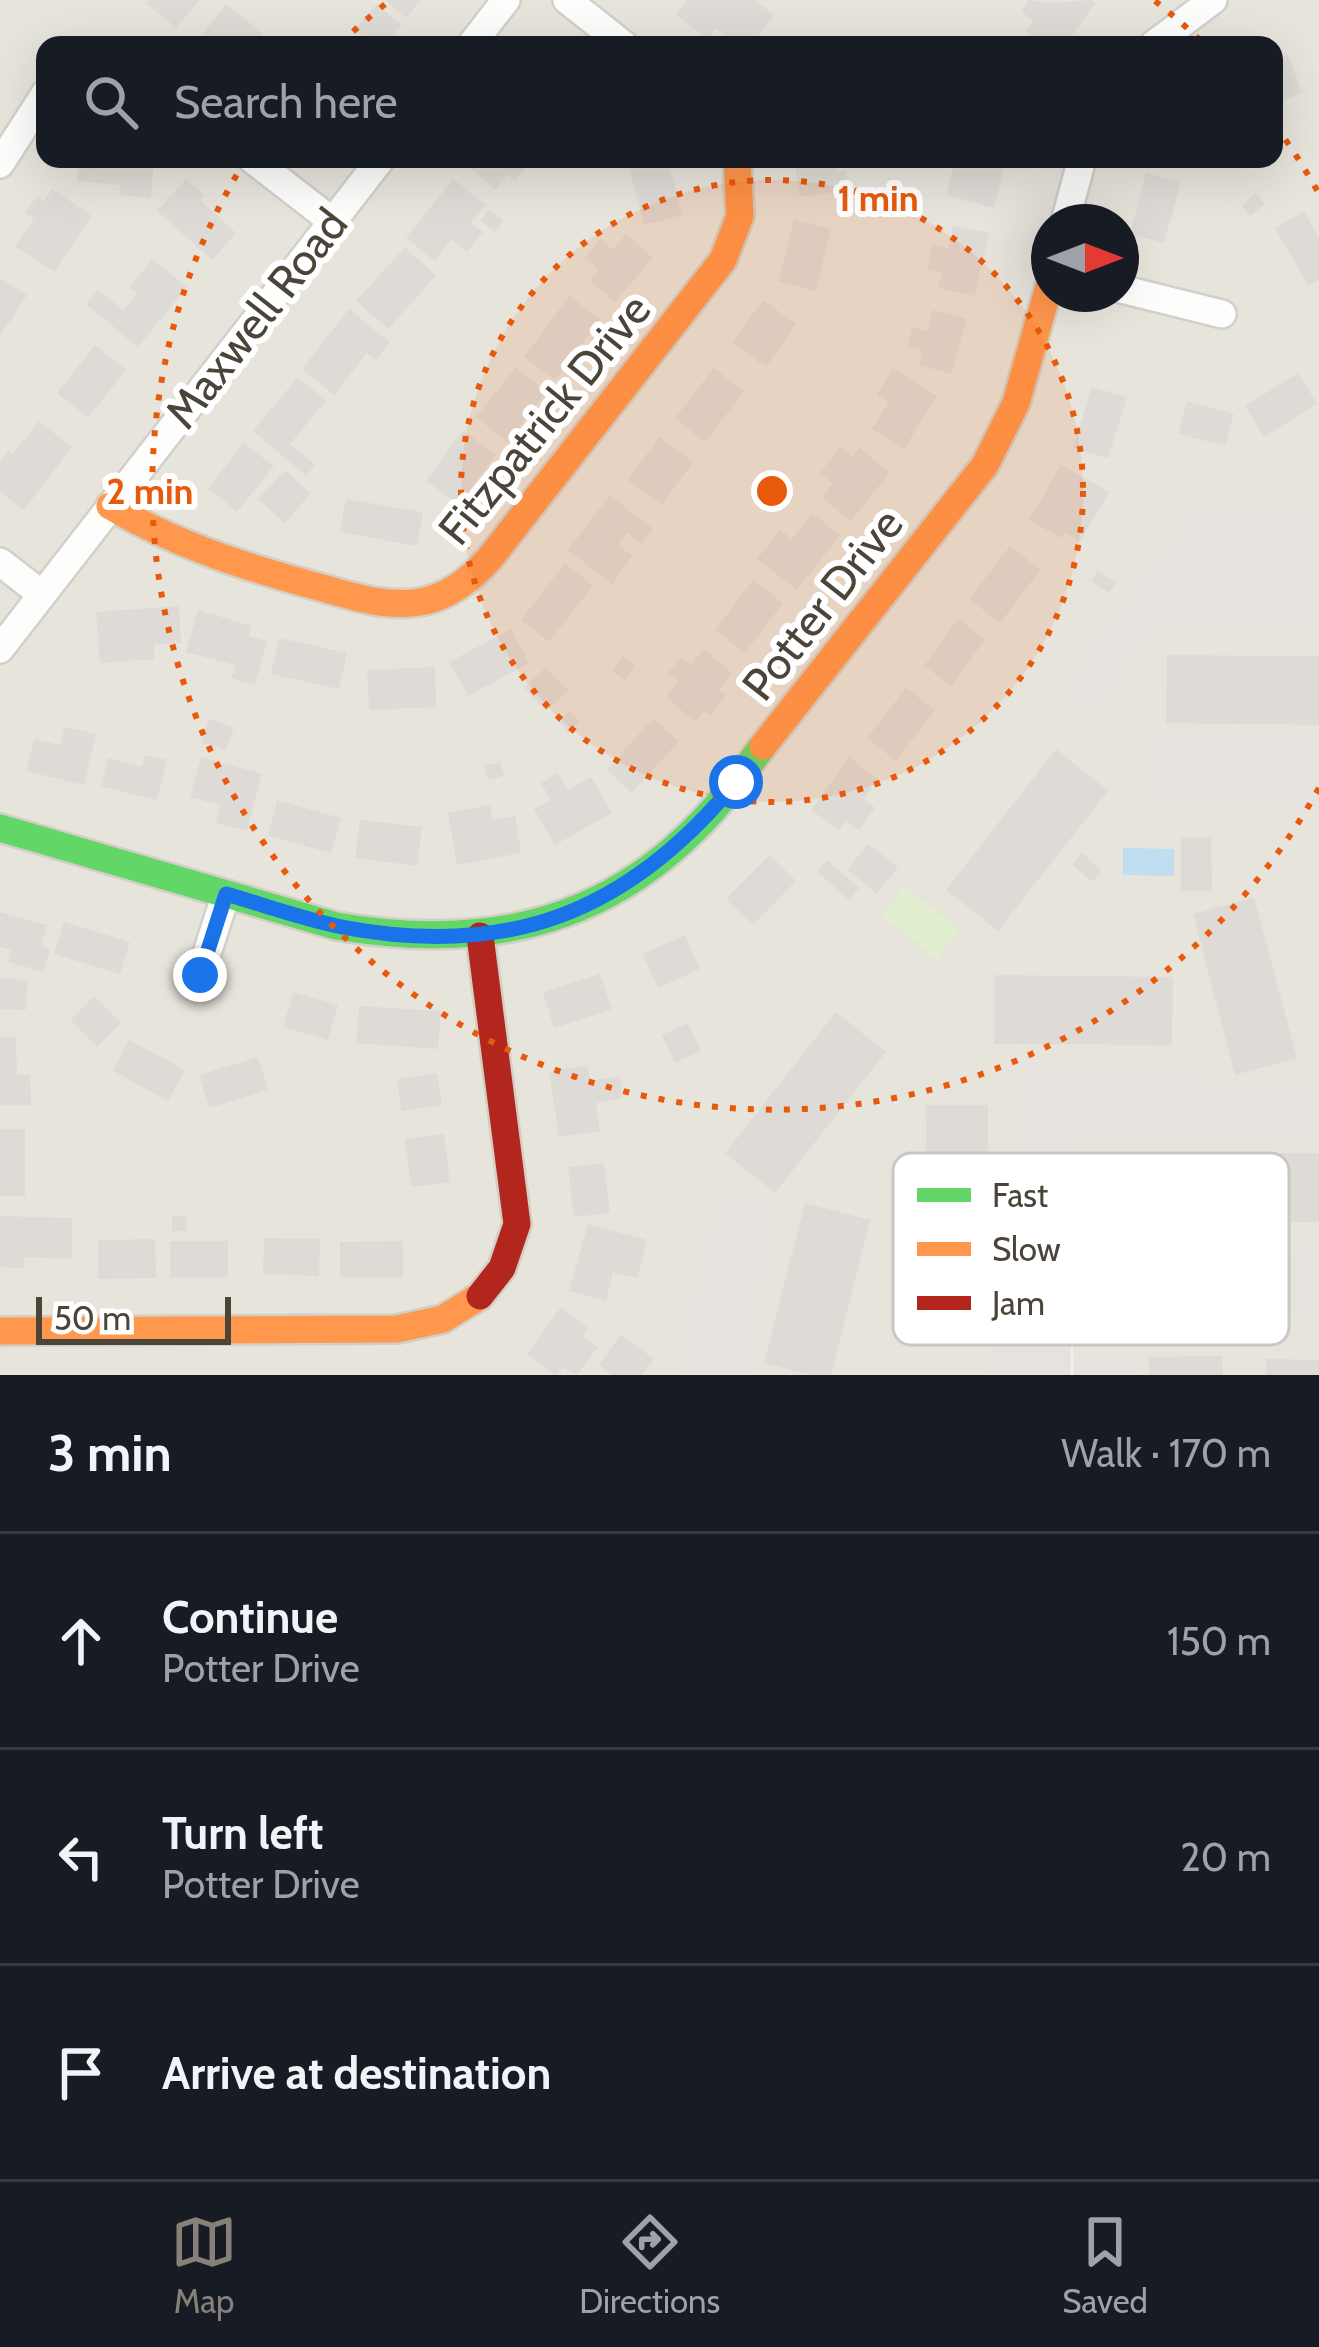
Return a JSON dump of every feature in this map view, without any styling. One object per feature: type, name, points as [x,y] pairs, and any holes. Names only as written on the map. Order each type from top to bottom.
[{"type":"street","points":[[477,36],[506,0]]},
{"type":"street","points":[[567,0],[613,36]]},
{"type":"street","points":[[1165,36],[1213,0]]},
{"type":"street","points":[[0,164],[36,108]]},
{"type":"street","points":[[264,168],[332,221]]},
{"type":"street","name":"Maxwell Road","points":[[0,649],[374,168]]},
{"type":"street","name":"Fitzpatrick Drive","points":[[110,506],[158,536],[218,561],[373,601],[427,601],[451,591],[472,579],[490,558],[723,260],[740,216],[737,168]]},
{"type":"street","points":[[1070,204],[1080,168]]},
{"type":"street","points":[[1139,293],[1222,314]]},
{"type":"street","name":"Potter Drive","points":[[0,828],[338,926],[411,937],[480,937],[556,917],[608,896],[663,859],[712,811],[985,465],[1016,404],[1042,312]]},
{"type":"street","points":[[0,562],[40,593]]},
{"type":"street","points":[[200,975],[226,894]]},
{"type":"street","points":[[0,1330],[397,1329],[448,1320],[472,1306],[503,1269],[518,1224],[480,937]]},
{"type":"shaded area","points":[[0,0],[1319,0],[1319,1375],[1073,1375],[1073,1345],[1289,1345],[1289,1153],[893,1153],[893,1345],[1071,1345],[1071,1375],[0,1375]]},
{"type":"shaded area","points":[[1319,512],[1319,635],[1156,633],[1089,716],[1060,687],[1188,513]]},
{"type":"shaded area","points":[[1319,737],[1319,809],[1142,810],[1142,738]]},
{"type":"shaded area","points":[[1316,1061],[1319,1138],[1070,1138],[1070,1153],[1012,1153],[1012,1062],[1212,1062],[1212,1087],[1315,1087]]},
{"type":"shaded area","points":[[720,1185],[785,1206],[753,1336],[753,1375],[681,1375],[681,1337]]},
{"type":"shaded area","points":[[1289,1250],[1319,1250],[1319,1316],[1289,1316]]},
{"type":"shaded area","points":[[990,1345],[1070,1345],[1070,1375],[990,1375]]},
{"type":"shaded area","points":[[1075,1355],[1137,1355],[1137,1375],[1075,1375]]},
{"type":"green space","points":[[905,886],[960,930],[937,959],[882,915]]},
{"type":"water","points":[[1123,848],[1174,849],[1174,876],[1123,875]]},
{"type":"building","points":[[200,0],[176,28],[146,3]]},
{"type":"building","points":[[385,0],[421,0],[406,18]]},
{"type":"building","points":[[687,0],[755,0],[774,15],[758,36],[725,36],[716,29],[712,36],[704,36],[676,15]]},
{"type":"building","points":[[1029,0],[1096,3],[1072,36],[1031,36],[1025,31],[1033,21],[1021,11]]},
{"type":"building","points":[[226,4],[263,34],[261,36],[201,36]]},
{"type":"building","points":[[377,4],[401,25],[392,36],[363,36],[355,29]]},
{"type":"building","points":[[1288,55],[1302,93],[1283,100],[1283,57]]},
{"type":"building","points":[[78,168],[153,168],[151,198],[119,195],[120,185],[77,181]]},
{"type":"building","points":[[471,168],[526,168],[515,181],[508,174],[495,190]]},
{"type":"building","points":[[629,168],[670,168],[682,215],[644,225]]},
{"type":"building","points":[[795,168],[846,170],[848,190],[800,197]]},
{"type":"building","points":[[953,168],[1004,168],[994,208],[946,195]]},
{"type":"building","points":[[1146,173],[1181,182],[1164,243],[1139,236],[1138,204]]},
{"type":"building","points":[[186,179],[205,195],[200,200],[236,233],[212,260],[157,211]]},
{"type":"building","points":[[453,179],[486,205],[471,223],[483,232],[467,252],[451,239],[435,261],[406,238]]},
{"type":"building","points":[[52,189],[92,216],[54,272],[15,246],[34,219],[25,213],[37,196],[44,201]]},
{"type":"building","points":[[1256,193],[1265,204],[1250,216],[1242,206]]},
{"type":"building","points":[[489,209],[504,221],[495,232],[480,220]]},
{"type":"building","points":[[1304,211],[1319,238],[1319,280],[1308,286],[1275,228]]},
{"type":"building","points":[[794,220],[831,229],[816,291],[779,281]]},
{"type":"building","points":[[953,225],[989,233],[975,296],[938,288],[942,273],[927,269],[932,245],[948,249]]},
{"type":"building","points":[[626,234],[653,258],[615,302],[590,281],[599,270],[584,258],[600,239],[613,250]]},
{"type":"building","points":[[405,247],[436,276],[388,329],[356,301]]},
{"type":"building","points":[[152,259],[187,287],[138,347],[86,304],[98,290],[123,310],[137,293],[130,287]]},
{"type":"building","points":[[0,278],[27,295],[0,336]]},
{"type":"building","points":[[569,296],[600,319],[555,380],[524,357]]},
{"type":"building","points":[[763,300],[796,324],[766,367],[732,343]]},
{"type":"building","points":[[349,309],[390,342],[376,360],[367,353],[334,395],[302,369]]},
{"type":"building","points":[[933,310],[967,319],[951,374],[919,365],[923,351],[907,346],[913,327],[927,332]]},
{"type":"building","points":[[95,345],[126,370],[88,418],[57,393]]},
{"type":"building","points":[[516,367],[546,392],[507,442],[476,417]]},
{"type":"building","points":[[714,368],[744,392],[705,442],[675,418]]},
{"type":"building","points":[[893,368],[937,396],[904,449],[872,429],[889,402],[877,394]]},
{"type":"building","points":[[1298,373],[1317,404],[1264,437],[1245,406]]},
{"type":"building","points":[[298,377],[326,401],[290,444],[315,465],[306,476],[253,431]]},
{"type":"building","points":[[1092,387],[1127,397],[1108,458],[1073,448]]},
{"type":"building","points":[[1187,401],[1234,414],[1225,446],[1179,434]]},
{"type":"building","points":[[39,421],[72,447],[24,510],[0,492],[0,462],[9,450],[13,454]]},
{"type":"building","points":[[463,430],[496,455],[459,505],[426,481]]},
{"type":"building","points":[[659,437],[693,462],[662,505],[628,480]]},
{"type":"building","points":[[244,443],[274,466],[237,512],[208,488]]},
{"type":"building","points":[[840,447],[852,457],[859,448],[890,472],[851,521],[822,498],[833,484],[820,473]]},
{"type":"building","points":[[1061,465],[1109,492],[1080,542],[1065,533],[1061,538],[1029,520]]},
{"type":"building","points":[[285,470],[311,493],[285,523],[258,499]]},
{"type":"building","points":[[610,495],[653,529],[642,544],[627,532],[618,545],[632,556],[612,584],[568,550]]},
{"type":"building","points":[[346,499],[423,512],[417,546],[340,532]]},
{"type":"building","points":[[812,513],[840,535],[797,590],[757,559],[780,530],[792,539]]},
{"type":"building","points":[[1010,546],[1040,570],[1000,623],[969,599]]},
{"type":"building","points":[[565,563],[593,586],[549,642],[521,620]]},
{"type":"building","points":[[1098,571],[1116,582],[1109,593],[1091,581]]},
{"type":"building","points":[[753,580],[783,603],[745,653],[715,630]]},
{"type":"building","points":[[179,606],[181,643],[154,645],[154,659],[100,663],[96,612]]},
{"type":"building","points":[[198,610],[252,626],[249,636],[267,641],[255,685],[231,678],[235,665],[186,652]]},
{"type":"building","points":[[958,619],[985,639],[952,686],[924,666]]},
{"type":"building","points":[[511,629],[529,663],[468,696],[449,662]]},
{"type":"building","points":[[279,638],[347,653],[339,689],[271,674]]},
{"type":"building","points":[[704,649],[732,673],[719,690],[727,695],[710,715],[704,711],[694,722],[666,696],[678,682],[668,673],[682,657],[691,664]]},
{"type":"building","points":[[1167,655],[1319,656],[1319,725],[1166,723]]},
{"type":"building","points":[[623,657],[635,666],[624,680],[612,671]]},
{"type":"building","points":[[435,667],[436,707],[369,710],[367,670]]},
{"type":"building","points":[[546,667],[568,690],[546,711],[524,688]]},
{"type":"building","points":[[906,688],[935,710],[896,761],[867,738]]},
{"type":"building","points":[[570,711],[580,722],[568,733],[558,721]]},
{"type":"building","points":[[653,718],[679,741],[632,793],[607,770]]},
{"type":"building","points":[[209,719],[234,727],[226,750],[201,742]]},
{"type":"building","points":[[65,727],[96,734],[84,785],[26,771],[34,739],[60,745]]},
{"type":"building","points":[[1056,749],[1108,791],[998,931],[946,890]]},
{"type":"building","points":[[145,755],[167,760],[157,800],[101,786],[108,758],[142,767]]},
{"type":"building","points":[[201,757],[262,774],[247,831],[216,823],[220,805],[190,797]]},
{"type":"building","points":[[849,757],[878,779],[864,799],[875,808],[859,830],[846,821],[839,830],[811,810]]},
{"type":"building","points":[[500,762],[504,776],[488,780],[484,766]]},
{"type":"building","points":[[558,773],[568,790],[591,777],[612,813],[555,845],[534,809],[551,800],[541,783]]},
{"type":"building","points":[[277,800],[341,818],[331,853],[268,836]]},
{"type":"building","points":[[490,805],[493,820],[515,816],[521,853],[457,865],[448,813]]},
{"type":"building","points":[[360,820],[422,827],[417,866],[355,858]]},
{"type":"building","points":[[1211,837],[1212,891],[1181,891],[1181,838]]},
{"type":"building","points":[[868,844],[898,867],[877,894],[847,870]]},
{"type":"building","points":[[1082,853],[1102,871],[1092,882],[1072,864]]},
{"type":"building","points":[[770,855],[796,881],[753,925],[726,899]]},
{"type":"building","points":[[827,860],[859,888],[849,900],[817,872]]},
{"type":"building","points":[[1254,897],[1297,1058],[1235,1075],[1193,914]]},
{"type":"building","points":[[0,912],[47,925],[41,946],[50,949],[44,972],[8,962],[11,950],[0,947]]},
{"type":"building","points":[[64,922],[130,942],[120,974],[54,954]]},
{"type":"building","points":[[685,935],[700,969],[658,988],[643,954]]},
{"type":"building","points":[[600,974],[612,1009],[554,1028],[543,992]]},
{"type":"building","points":[[995,975],[1173,977],[1172,1045],[994,1044]]},
{"type":"building","points":[[0,978],[28,980],[26,1010],[0,1009]]},
{"type":"building","points":[[293,992],[338,1005],[328,1040],[283,1027]]},
{"type":"building","points":[[94,996],[121,1023],[97,1047],[70,1020]]},
{"type":"building","points":[[359,1006],[441,1011],[438,1049],[356,1043]]},
{"type":"building","points":[[836,1012],[886,1052],[775,1193],[725,1153]]},
{"type":"building","points":[[688,1023],[701,1051],[675,1063],[662,1035]]},
{"type":"building","points":[[0,1037],[16,1037],[17,1075],[30,1075],[31,1105],[0,1105]]},
{"type":"building","points":[[129,1040],[185,1070],[168,1101],[113,1071]]},
{"type":"building","points":[[258,1057],[268,1090],[209,1108],[199,1075]]},
{"type":"building","points":[[588,1065],[590,1081],[620,1076],[623,1098],[596,1103],[600,1131],[559,1137],[549,1071]]},
{"type":"building","points":[[437,1073],[442,1105],[401,1111],[397,1079]]},
{"type":"building","points":[[926,1105],[988,1105],[989,1153],[926,1153]]},
{"type":"building","points":[[0,1129],[25,1129],[25,1196],[0,1196]]},
{"type":"building","points":[[444,1134],[450,1182],[411,1187],[405,1139]]},
{"type":"building","points":[[1289,1153],[1319,1153],[1319,1222],[1289,1222]]},
{"type":"building","points":[[604,1163],[610,1213],[574,1217],[568,1167]]},
{"type":"building","points":[[805,1203],[870,1220],[831,1375],[810,1375],[764,1363]]},
{"type":"building","points":[[0,1216],[72,1218],[72,1259],[24,1257],[24,1268],[0,1267]]},
{"type":"building","points":[[172,1216],[186,1216],[187,1231],[172,1231]]},
{"type":"building","points":[[588,1224],[647,1240],[637,1278],[613,1272],[606,1301],[569,1291]]},
{"type":"building","points":[[264,1238],[320,1239],[319,1276],[263,1274]]},
{"type":"building","points":[[155,1239],[156,1278],[98,1279],[98,1240]]},
{"type":"building","points":[[170,1241],[228,1241],[228,1277],[170,1278]]},
{"type":"building","points":[[403,1241],[403,1277],[340,1277],[340,1242]]},
{"type":"building","points":[[561,1307],[588,1328],[582,1335],[598,1347],[577,1375],[563,1368],[555,1375],[527,1354]]},
{"type":"building","points":[[621,1334],[654,1359],[642,1375],[612,1375],[599,1365]]},
{"type":"building","points":[[1222,1356],[1223,1375],[1149,1375],[1149,1357]]},
{"type":"building","points":[[1266,1359],[1319,1360],[1319,1375],[1266,1375]]},
{"type":"traffic: fast","points":[[0,828],[336,926],[442,935],[492,931],[587,905],[630,881],[672,850],[712,811],[763,746]]},
{"type":"traffic: slow","points":[[110,506],[212,554],[356,597],[407,603],[450,591],[490,558],[723,260],[740,216],[737,168]]},
{"type":"traffic: slow","points":[[763,746],[985,465],[1016,403],[1042,312]]},
{"type":"traffic: slow","points":[[0,1331],[397,1329],[443,1319],[480,1296]]},
{"type":"traffic: jam","points":[[480,936],[517,1224],[502,1268],[480,1296]]},
{"type":"route","points":[[200,975],[226,894],[379,933],[480,937],[573,911],[608,896],[687,838],[736,782]]}]
